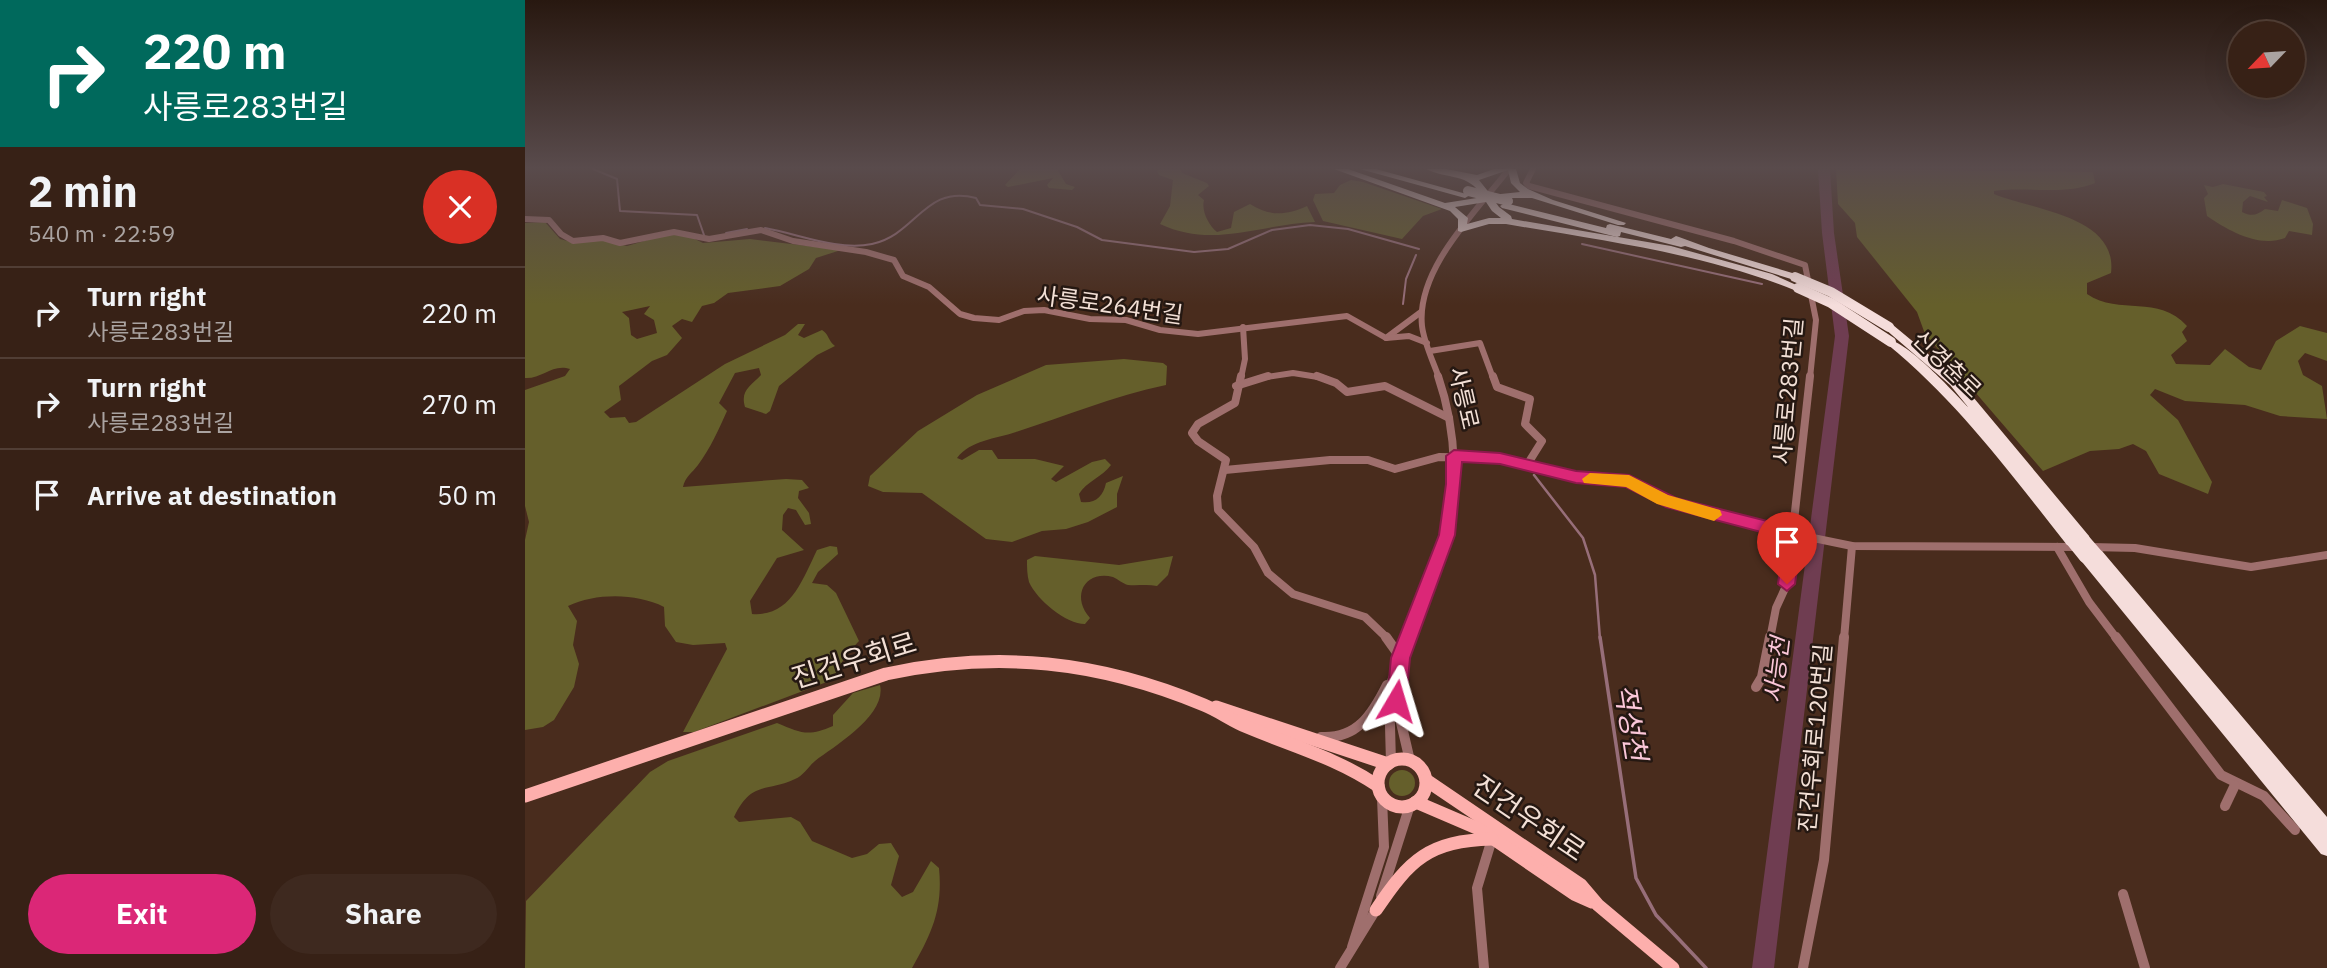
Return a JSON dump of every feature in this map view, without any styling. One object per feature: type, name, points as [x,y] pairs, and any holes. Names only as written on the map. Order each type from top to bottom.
[{"type":"highway","points":[[1461,214],[1461,229],[1496,220],[1678,251]]},
{"type":"highway","points":[[1501,214],[1523,223]]},
{"type":"highway","name":"신경춘로","points":[[1546,214],[1768,276],[1831,303],[1891,342],[1935,379],[2078,540]]},
{"type":"highway","name":"신경춘로","points":[[1553,214],[1705,250],[1795,277],[1831,292],[1889,327],[1954,383],[2091,556],[2257,754],[2327,829]]},
{"type":"highway","points":[[1590,214],[1705,250]]},
{"type":"highway","name":"신경춘로","points":[[2257,754],[2327,848]]},
{"type":"main road","name":"진건우회로","points":[[525,796],[886,674],[946,661],[1007,658],[1053,662],[1103,671],[1206,706],[1251,729],[1346,764],[1380,792]]},
{"type":"main road","name":"진건우회로","points":[[1206,706],[1220,707],[1389,763]]},
{"type":"main road","points":[[1410,761],[1423,771],[1426,779],[1422,796],[1413,804],[1398,806],[1380,792],[1379,774],[1389,763],[1410,761]]},
{"type":"main road","name":"진건우회로","points":[[1426,779],[1581,886],[1598,905],[1673,968]]},
{"type":"main road","name":"진건우회로","points":[[1413,804],[1459,818],[1574,894],[1598,905]]},
{"type":"main road","points":[[1376,910],[1402,870],[1419,855],[1455,839],[1492,839]]},
{"type":"street","name":"사릉로","points":[[1389,763],[1388,698],[1447,535],[1454,484],[1454,456],[1449,418],[1421,312],[1428,277],[1474,214]]},
{"type":"street","name":"사릉로283번길","points":[[1634,214],[1734,241],[1805,265],[1816,320],[1793,534],[1787,584],[1776,608],[1762,677],[1756,687]]},
{"type":"street","name":"사릉로264번길","points":[[525,219],[549,220],[561,234],[573,241],[599,238],[620,243],[674,232],[709,239],[761,230],[793,241],[866,252],[894,260],[903,276],[934,289],[960,314],[974,318],[999,320],[1037,310],[1098,320],[1126,320],[1179,333],[1205,334],[1347,316],[1387,338]]},
{"type":"street","points":[[1387,338],[1421,312]]},
{"type":"street","points":[[1244,327],[1245,359],[1236,386],[1236,398],[1232,406],[1203,421],[1192,433],[1196,440],[1224,457],[1225,470],[1217,496],[1219,510],[1254,547],[1268,573],[1293,594],[1365,617],[1384,634],[1401,658],[1369,720],[1358,730],[1328,738],[1301,734]]},
{"type":"street","points":[[1387,338],[1409,336],[1429,347],[1480,343],[1497,387],[1530,399],[1529,415],[1525,422],[1542,441],[1527,465]]},
{"type":"street","points":[[1236,386],[1262,377],[1300,373],[1330,380],[1347,392],[1385,386],[1449,418]]},
{"type":"street","points":[[1225,470],[1281,462],[1343,460],[1373,460],[1395,469],[1454,456],[1500,458],[1576,477],[1629,481],[1672,503],[1852,546],[2135,548],[2251,567],[2327,555]]},
{"type":"street","name":"진건우회로120번길","points":[[1803,968],[1824,860],[1852,546]]},
{"type":"street","points":[[2057,547],[2076,583],[2221,775],[2235,785],[2264,796],[2295,830]]},
{"type":"street","name":"사릉로","points":[[1401,658],[1396,701],[1410,761]]},
{"type":"street","points":[[2225,806],[2235,785]]},
{"type":"street","points":[[1351,950],[1357,922],[1384,847],[1380,792]]},
{"type":"street","points":[[1340,968],[1376,910],[1413,804]]},
{"type":"street","points":[[1484,968],[1477,888],[1492,839]]},
{"type":"street","points":[[2123,894],[2145,968]]},
{"type":"shaded area","points":[[1165,214],[1205,214],[1217,232],[1231,228],[1234,214],[1311,214],[1315,222],[1218,235],[1199,235],[1160,224]]},
{"type":"shaded area","points":[[1320,214],[1428,214],[1423,216],[1402,239],[1323,221]]},
{"type":"shaded area","points":[[1847,214],[2059,214],[2070,218],[2101,239],[2110,254],[2111,273],[2087,283],[2087,294],[2112,304],[2164,311],[2176,316],[2187,326],[2182,332],[2187,341],[2171,355],[2176,364],[2210,365],[2225,349],[2249,367],[2261,370],[2276,341],[2300,326],[2327,333],[2327,361],[2305,353],[2298,361],[2303,375],[2322,386],[2327,419],[2280,416],[2245,405],[2185,401],[2155,389],[2150,395],[2178,420],[2212,482],[2208,494],[2159,474],[2146,451],[2133,444],[2119,449],[2090,451],[2043,471],[1925,334],[1917,312],[1857,237],[1855,223]]},
{"type":"shaded area","points":[[2309,214],[2313,224],[2312,235],[2289,231],[2285,238],[2265,241],[2244,236],[2207,216]]},
{"type":"shaded area","points":[[545,222],[560,239],[575,243],[602,240],[627,246],[668,234],[691,237],[703,243],[750,239],[841,250],[816,258],[809,269],[780,286],[728,293],[714,303],[702,306],[692,322],[682,319],[672,326],[682,338],[667,355],[652,361],[619,386],[621,400],[604,412],[610,418],[625,417],[629,423],[636,422],[725,364],[785,335],[798,324],[805,324],[798,335],[804,338],[822,330],[826,333],[835,346],[817,355],[779,386],[770,411],[766,414],[745,407],[744,401],[747,389],[761,375],[759,368],[735,373],[719,403],[727,411],[721,425],[683,487],[786,479],[802,480],[809,488],[799,491],[798,498],[809,513],[811,524],[805,525],[796,510],[788,508],[783,515],[782,530],[804,550],[777,558],[750,601],[752,614],[776,610],[800,585],[817,550],[837,547],[838,554],[818,572],[812,583],[827,585],[836,593],[859,641],[846,655],[832,680],[694,732],[683,732],[727,649],[725,643],[693,645],[676,642],[665,626],[664,607],[629,597],[603,597],[568,606],[577,621],[573,645],[579,664],[574,687],[554,720],[543,727],[525,730],[525,540],[529,522],[525,506],[525,390],[565,376],[570,369],[553,369],[525,378],[525,223]],"holes":[[[650,306],[644,314],[654,320],[657,333],[637,339],[631,335],[629,318],[622,312]]]},
{"type":"shaded area","points":[[1124,359],[1163,363],[1167,366],[1166,385],[1108,400],[984,441],[969,447],[957,458],[962,460],[979,450],[992,450],[998,459],[1035,459],[1064,466],[1051,479],[1056,482],[1092,462],[1105,459],[1111,465],[1079,494],[1081,502],[1094,501],[1103,492],[1106,483],[1123,476],[1117,494],[1117,507],[1088,522],[1066,529],[1042,531],[1012,542],[986,539],[922,493],[883,492],[868,486],[870,476],[918,431],[977,395],[1046,365]]},
{"type":"shaded area","points":[[1035,556],[1119,565],[1173,556],[1168,575],[1157,586],[1128,585],[1113,577],[1103,576],[1088,581],[1081,594],[1084,610],[1090,618],[1085,624],[1061,615],[1033,589],[1028,579],[1027,560]]},
{"type":"shaded area","points":[[880,685],[876,707],[858,729],[815,761],[798,778],[753,792],[734,817],[739,822],[791,817],[800,822],[812,841],[852,858],[867,854],[879,844],[891,843],[899,856],[891,885],[902,897],[913,892],[931,861],[939,868],[939,896],[935,920],[912,968],[525,968],[526,901],[650,772],[668,761],[777,723],[811,733],[833,726],[833,715],[853,693]]},
{"type":"shaded area","points":[[1402,770],[1411,774],[1415,783],[1411,792],[1402,796],[1393,792],[1389,783],[1393,774]]},
{"type":"waterway","name":"적성천","points":[[681,214],[697,215],[704,235]]},
{"type":"waterway","name":"적성천","points":[[765,228],[832,244],[859,246],[887,239],[919,214]]},
{"type":"waterway","name":"적성천","points":[[1039,214],[1077,227],[1102,240],[1194,252],[1228,249],[1272,230],[1310,225],[1348,229],[1419,249]]},
{"type":"waterway","name":"사능천","points":[[1763,968],[1842,336],[1827,214]]},
{"type":"waterway","name":"적성천","points":[[726,233],[747,229]]},
{"type":"waterway","points":[[1582,244],[1762,284]]},
{"type":"waterway","name":"적성천","points":[[1403,304],[1406,279],[1416,255]]},
{"type":"waterway","name":"적성천","points":[[1534,475],[1583,538],[1595,575],[1600,639]]},
{"type":"waterway","name":"적성천","points":[[1600,637],[1636,878],[1656,915],[1706,968]]},
{"type":"slow traffic","points":[[1590,479],[1629,481],[1663,500],[1714,515]]},
{"type":"route","points":[[1396,701],[1401,658],[1447,535],[1451,518],[1454,456],[1500,458],[1576,477],[1629,481],[1672,503],[1793,534],[1787,584]]}]
